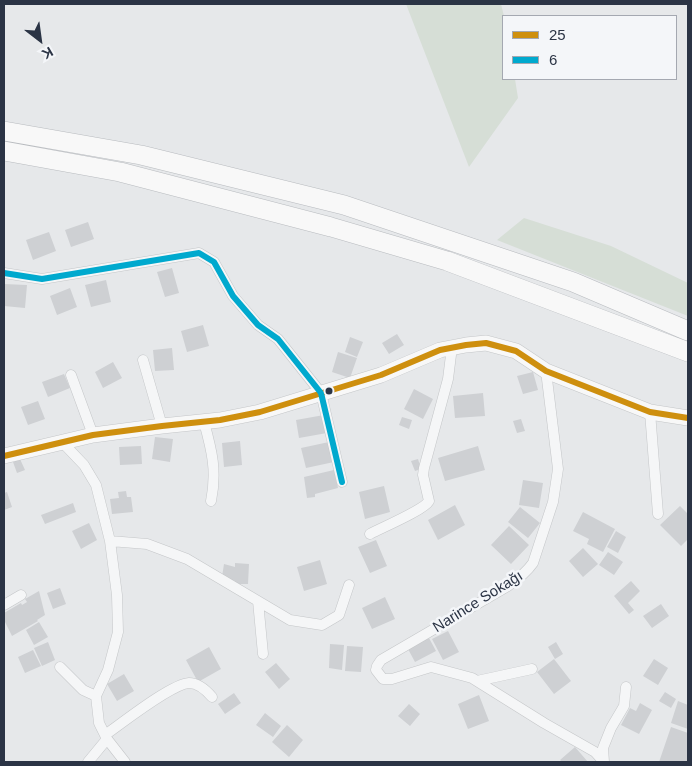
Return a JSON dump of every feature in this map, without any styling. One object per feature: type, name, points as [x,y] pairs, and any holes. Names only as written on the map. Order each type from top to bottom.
[{"type":"highway","points":[[4,130],[141,155],[344,205],[573,282],[688,331]]},
{"type":"highway","points":[[4,151],[120,172],[349,232],[447,261],[688,352]]},
{"type":"street","points":[[4,273],[42,279],[199,253],[214,262],[233,296],[258,325],[278,339],[321,392],[342,482]]},
{"type":"street","points":[[4,456],[94,436],[220,420],[260,412],[381,375],[440,350],[486,343],[516,350],[546,371],[650,412],[688,418]]},
{"type":"street","points":[[370,534],[427,505],[429,501],[423,475],[424,468],[448,379],[452,347]]},
{"type":"street","points":[[143,360],[162,426]]},
{"type":"street","name":"Narince Sokağı","points":[[546,371],[558,469],[553,502],[533,563],[522,576],[508,586],[381,660],[376,670],[383,679],[392,679],[431,667],[472,678],[595,752],[604,762]]},
{"type":"street","points":[[71,375],[94,436]]},
{"type":"street","points":[[650,412],[658,514]]},
{"type":"street","points":[[204,422],[213,456],[214,486],[211,501]]},
{"type":"street","points":[[63,443],[84,464],[96,485],[110,541],[117,595],[118,632],[108,670],[96,696],[99,723],[106,737],[125,762]]},
{"type":"street","points":[[110,541],[147,544],[188,559],[290,620],[322,625],[339,615],[348,585]]},
{"type":"street","points":[[4,605],[21,596]]},
{"type":"street","points":[[258,601],[263,654]]},
{"type":"street","points":[[60,667],[83,690],[96,696]]},
{"type":"street","points":[[477,681],[532,669]]},
{"type":"street","points":[[88,762],[106,737],[136,713],[178,687],[190,683],[205,688],[212,697]]},
{"type":"street","points":[[604,762],[603,748],[611,728],[624,706],[626,687]]},
{"type":"shaded area","points":[[406,4],[501,4],[504,15],[502,15],[502,80],[515,80],[518,98],[469,167]]},
{"type":"shaded area","points":[[524,218],[611,246],[688,283],[688,316],[497,240]]},
{"type":"building","points":[[88,222],[94,239],[71,247],[65,230]]},
{"type":"building","points":[[49,232],[56,251],[33,260],[26,240]]},
{"type":"building","points":[[172,268],[179,293],[165,297],[157,272]]},
{"type":"building","points":[[106,280],[111,302],[91,307],[85,285]]},
{"type":"building","points":[[4,284],[27,285],[25,308],[4,306]]},
{"type":"building","points":[[70,288],[77,307],[57,315],[50,296]]},
{"type":"building","points":[[203,325],[209,346],[187,352],[181,331]]},
{"type":"building","points":[[397,334],[404,345],[389,354],[382,343]]},
{"type":"building","points":[[350,337],[363,342],[357,357],[345,352]]},
{"type":"building","points":[[172,348],[174,370],[155,371],[153,350]]},
{"type":"building","points":[[338,352],[357,358],[350,378],[332,372]]},
{"type":"building","points":[[113,362],[122,378],[103,388],[95,372]]},
{"type":"building","points":[[533,372],[538,390],[523,394],[517,376]]},
{"type":"building","points":[[64,374],[70,388],[48,397],[42,382]]},
{"type":"building","points":[[414,389],[433,399],[423,419],[404,409]]},
{"type":"building","points":[[483,393],[485,416],[455,418],[453,396]]},
{"type":"building","points":[[38,401],[45,419],[28,425],[21,407]]},
{"type":"building","points":[[324,415],[327,433],[299,438],[296,420]]},
{"type":"building","points":[[402,417],[412,420],[409,429],[399,425]]},
{"type":"building","points":[[521,419],[525,431],[517,433],[513,421]]},
{"type":"building","points":[[155,437],[173,439],[170,462],[152,459]]},
{"type":"building","points":[[240,441],[242,465],[224,467],[222,443]]},
{"type":"building","points":[[329,442],[334,462],[306,468],[301,448]]},
{"type":"building","points":[[141,446],[142,464],[120,465],[119,447]]},
{"type":"building","points":[[478,446],[485,470],[445,481],[438,458]]},
{"type":"building","points":[[20,459],[25,470],[17,473],[13,462]]},
{"type":"building","points":[[418,459],[421,469],[415,471],[411,461]]},
{"type":"building","points":[[334,470],[338,488],[315,494],[315,497],[307,498],[304,477]]},
{"type":"building","points":[[523,480],[543,483],[539,508],[519,505]]},
{"type":"building","points":[[384,486],[390,512],[365,519],[359,492]]},
{"type":"building","points":[[126,491],[127,497],[131,497],[133,512],[112,514],[110,499],[119,498],[118,492]]},
{"type":"building","points":[[7,492],[12,507],[4,510],[4,493]]},
{"type":"building","points":[[73,503],[76,512],[45,524],[41,515]]},
{"type":"building","points":[[455,505],[465,525],[438,540],[428,520]]},
{"type":"building","points":[[680,506],[688,514],[688,539],[681,546],[660,525]]},
{"type":"building","points":[[520,507],[540,523],[528,538],[508,522]]},
{"type":"building","points":[[583,512],[615,529],[603,552],[587,544],[589,539],[573,531]]},
{"type":"building","points":[[89,523],[97,540],[81,549],[72,531]]},
{"type":"building","points":[[509,526],[529,545],[511,564],[491,545]]},
{"type":"building","points":[[616,531],[626,537],[618,553],[607,547]]},
{"type":"building","points":[[376,540],[387,566],[370,573],[358,547]]},
{"type":"building","points":[[583,548],[598,564],[583,577],[569,561]]},
{"type":"building","points":[[608,552],[623,562],[614,575],[599,565]]},
{"type":"building","points":[[320,560],[327,584],[304,591],[297,567]]},
{"type":"building","points":[[235,563],[249,564],[248,584],[235,584],[235,581],[222,577],[224,564],[235,567]]},
{"type":"building","points":[[631,581],[640,591],[628,603],[634,610],[629,614],[614,596]]},
{"type":"building","points":[[60,588],[66,604],[53,609],[47,593]]},
{"type":"building","points":[[39,591],[45,615],[12,636],[4,620],[4,613],[21,603],[22,605],[27,602],[25,599]]},
{"type":"building","points":[[385,597],[395,619],[372,629],[362,608]]},
{"type":"building","points":[[661,604],[669,616],[652,628],[643,616]]},
{"type":"building","points":[[39,622],[48,637],[34,645],[26,630]]},
{"type":"building","points":[[448,631],[459,652],[443,660],[432,639]]},
{"type":"building","points":[[429,638],[436,651],[415,662],[408,649]]},
{"type":"building","points":[[48,642],[55,660],[42,666],[34,648]]},
{"type":"building","points":[[556,642],[563,654],[555,659],[548,647]]},
{"type":"building","points":[[330,644],[344,645],[342,670],[329,668]]},
{"type":"building","points":[[347,646],[363,647],[361,672],[345,671]]},
{"type":"building","points":[[209,647],[221,669],[198,682],[186,660]]},
{"type":"building","points":[[33,650],[41,666],[25,673],[18,657]]},
{"type":"building","points":[[554,659],[571,681],[554,694],[537,672]]},
{"type":"building","points":[[654,659],[668,668],[658,685],[643,676]]},
{"type":"building","points":[[276,663],[290,679],[279,689],[265,672]]},
{"type":"building","points":[[124,674],[134,691],[117,701],[107,684]]},
{"type":"building","points":[[665,692],[676,699],[671,708],[659,701]]},
{"type":"building","points":[[234,693],[241,703],[225,714],[218,704]]},
{"type":"building","points":[[479,695],[489,721],[468,729],[458,704]]},
{"type":"building","points":[[678,701],[688,705],[688,729],[671,723]]},
{"type":"building","points":[[640,703],[652,710],[639,734],[621,725],[630,708],[636,711]]},
{"type":"building","points":[[409,704],[420,714],[410,726],[398,716]]},
{"type":"building","points":[[265,713],[281,726],[273,737],[256,725]]},
{"type":"building","points":[[287,725],[303,740],[289,757],[272,742]]},
{"type":"building","points":[[671,727],[688,733],[687,762],[659,762]]},
{"type":"building","points":[[575,747],[588,762],[562,762],[560,760]]},
{"type":"transit line","name":"6","points":[[4,273],[42,279],[199,253],[214,262],[233,296],[258,325],[278,339],[321,393],[342,482]]},
{"type":"transit line","name":"25","points":[[4,456],[93,435],[220,420],[260,412],[381,375],[440,350],[486,343],[516,351],[546,371],[650,412],[688,418]]}]
